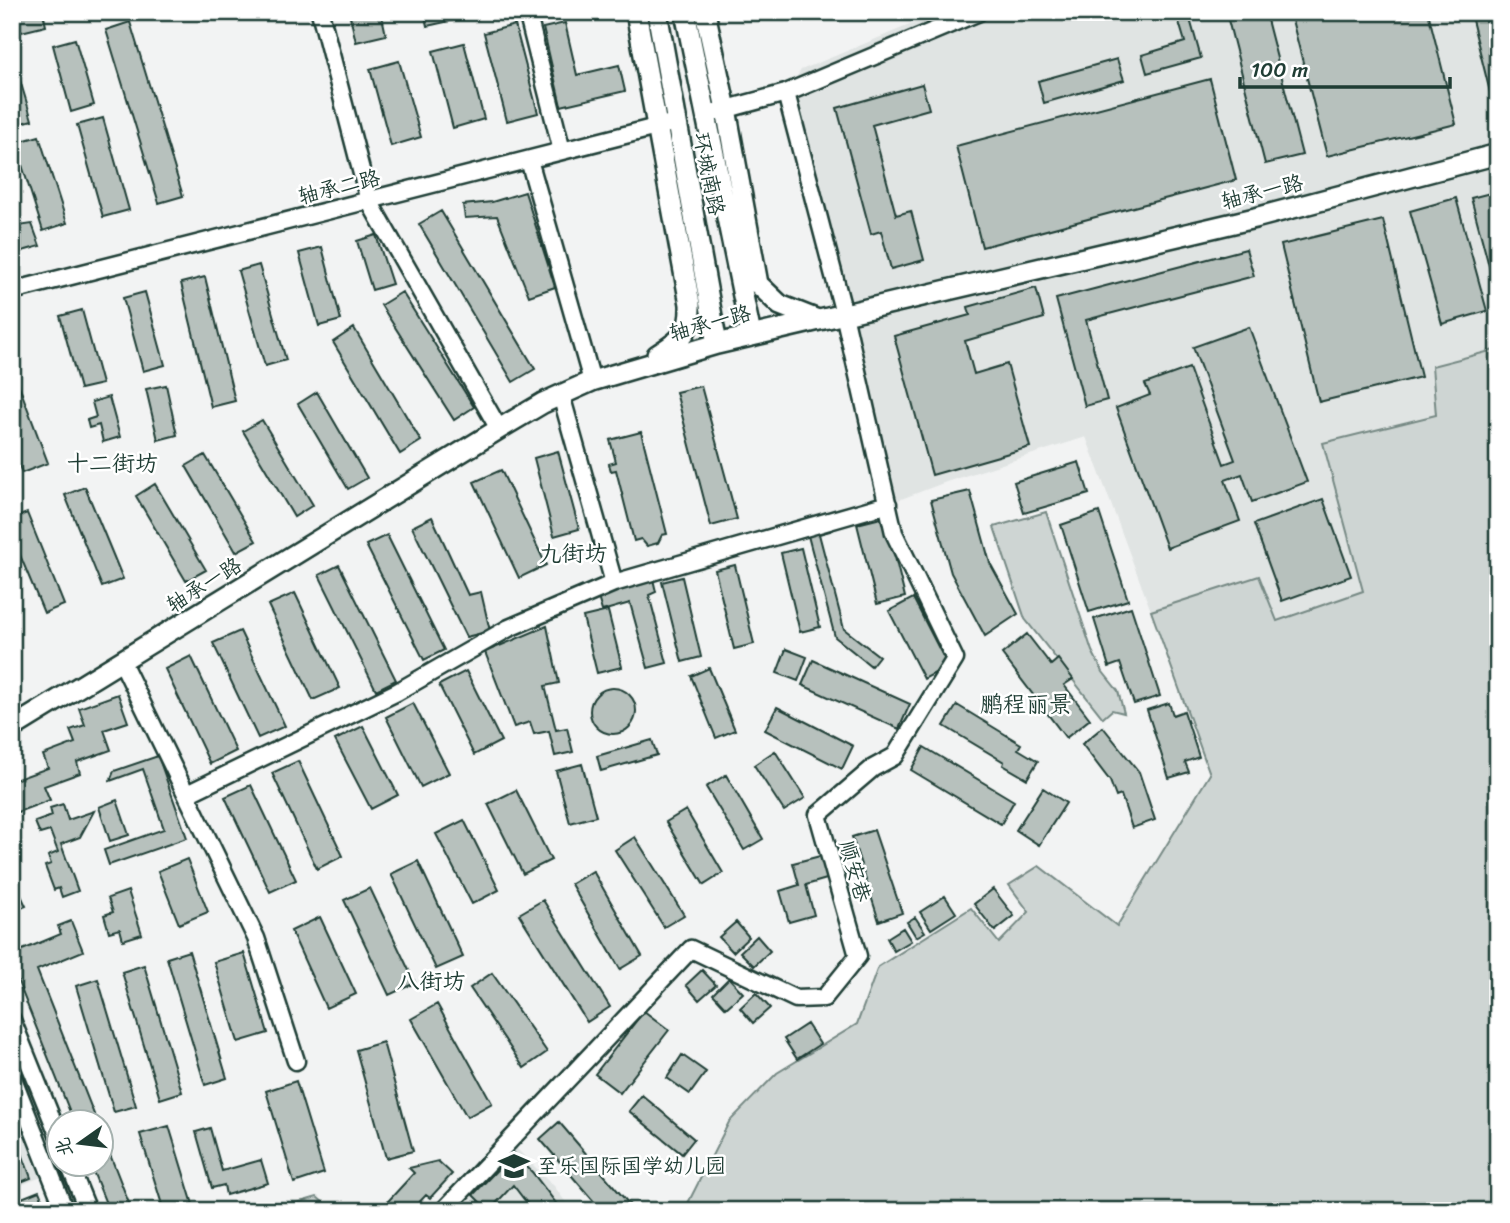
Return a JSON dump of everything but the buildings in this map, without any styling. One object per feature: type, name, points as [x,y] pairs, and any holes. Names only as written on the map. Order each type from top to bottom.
[{"type":"street","points":[[320,12],[369,201],[499,429]]},
{"type":"street","points":[[527,12],[562,151]]},
{"type":"street","points":[[636,12],[691,321],[682,339],[639,367]]},
{"type":"street","name":"环城南路","points":[[657,12],[717,344]]},
{"type":"street","name":"环城南路","points":[[685,12],[751,335]]},
{"type":"street","points":[[705,12],[758,284],[780,305],[818,320]]},
{"type":"street","points":[[706,115],[786,93],[979,12]]},
{"type":"street","name":"顺安巷","points":[[443,1211],[691,949],[796,999],[824,998],[858,956],[818,815],[873,768],[895,756],[956,659],[894,533],[844,314],[786,93]]},
{"type":"street","name":"轴承二路","points":[[12,291],[676,122]]},
{"type":"street","name":"轴承一路","points":[[12,728],[543,402],[592,381],[751,335],[1255,218],[1498,154]]},
{"type":"street","points":[[529,160],[592,381]]},
{"type":"street","points":[[561,395],[614,583]]},
{"type":"street","points":[[187,794],[397,692],[509,628],[614,583],[888,504]]},
{"type":"street","points":[[122,662],[256,938],[296,1061]]},
{"type":"street","points":[[12,1020],[47,1108]]},
{"type":"street","points":[[12,1076],[65,1211]]},
{"type":"street","points":[[75,1178],[88,1211]]},
{"type":"shaded area","points":[[941,12],[1498,12],[1498,349],[1432,366],[1437,415],[1323,443],[1363,591],[1276,621],[1260,576],[1151,611],[1086,437],[946,482],[888,504],[786,93],[801,70]]},
{"type":"shaded area","points":[[1498,349],[1498,1211],[684,1211],[729,1122],[777,1073],[857,1024],[878,967],[971,908],[999,943],[1029,912],[1009,885],[1039,866],[1117,926],[1210,774],[1151,611],[1259,576],[1277,621],[1363,591],[1323,443],[1436,415],[1432,366]]},
{"type":"shaded area","points":[[1046,512],[1092,651],[1103,672],[1118,691],[1124,713],[1112,710],[1103,718],[1025,619],[994,527]]},
{"type":"shaded area","points":[[12,1090],[46,1175],[12,1189]]},
{"type":"shaded area","name":"至乐国际国学幼儿园","points":[[513,1145],[554,1186],[572,1211],[453,1211]]},
{"type":"shaded area","points":[[317,1197],[333,1211],[269,1211]]},
{"type":"place","name":"至乐国际国学幼儿园","points":[[514,1166]]},
{"type":"district","name":"十二街坊","points":[[112,463]]},
{"type":"district","name":"九街坊","points":[[573,553]]},
{"type":"district","name":"鹏程丽景","points":[[1026,704]]},
{"type":"district","name":"八街坊","points":[[431,981]]}]
